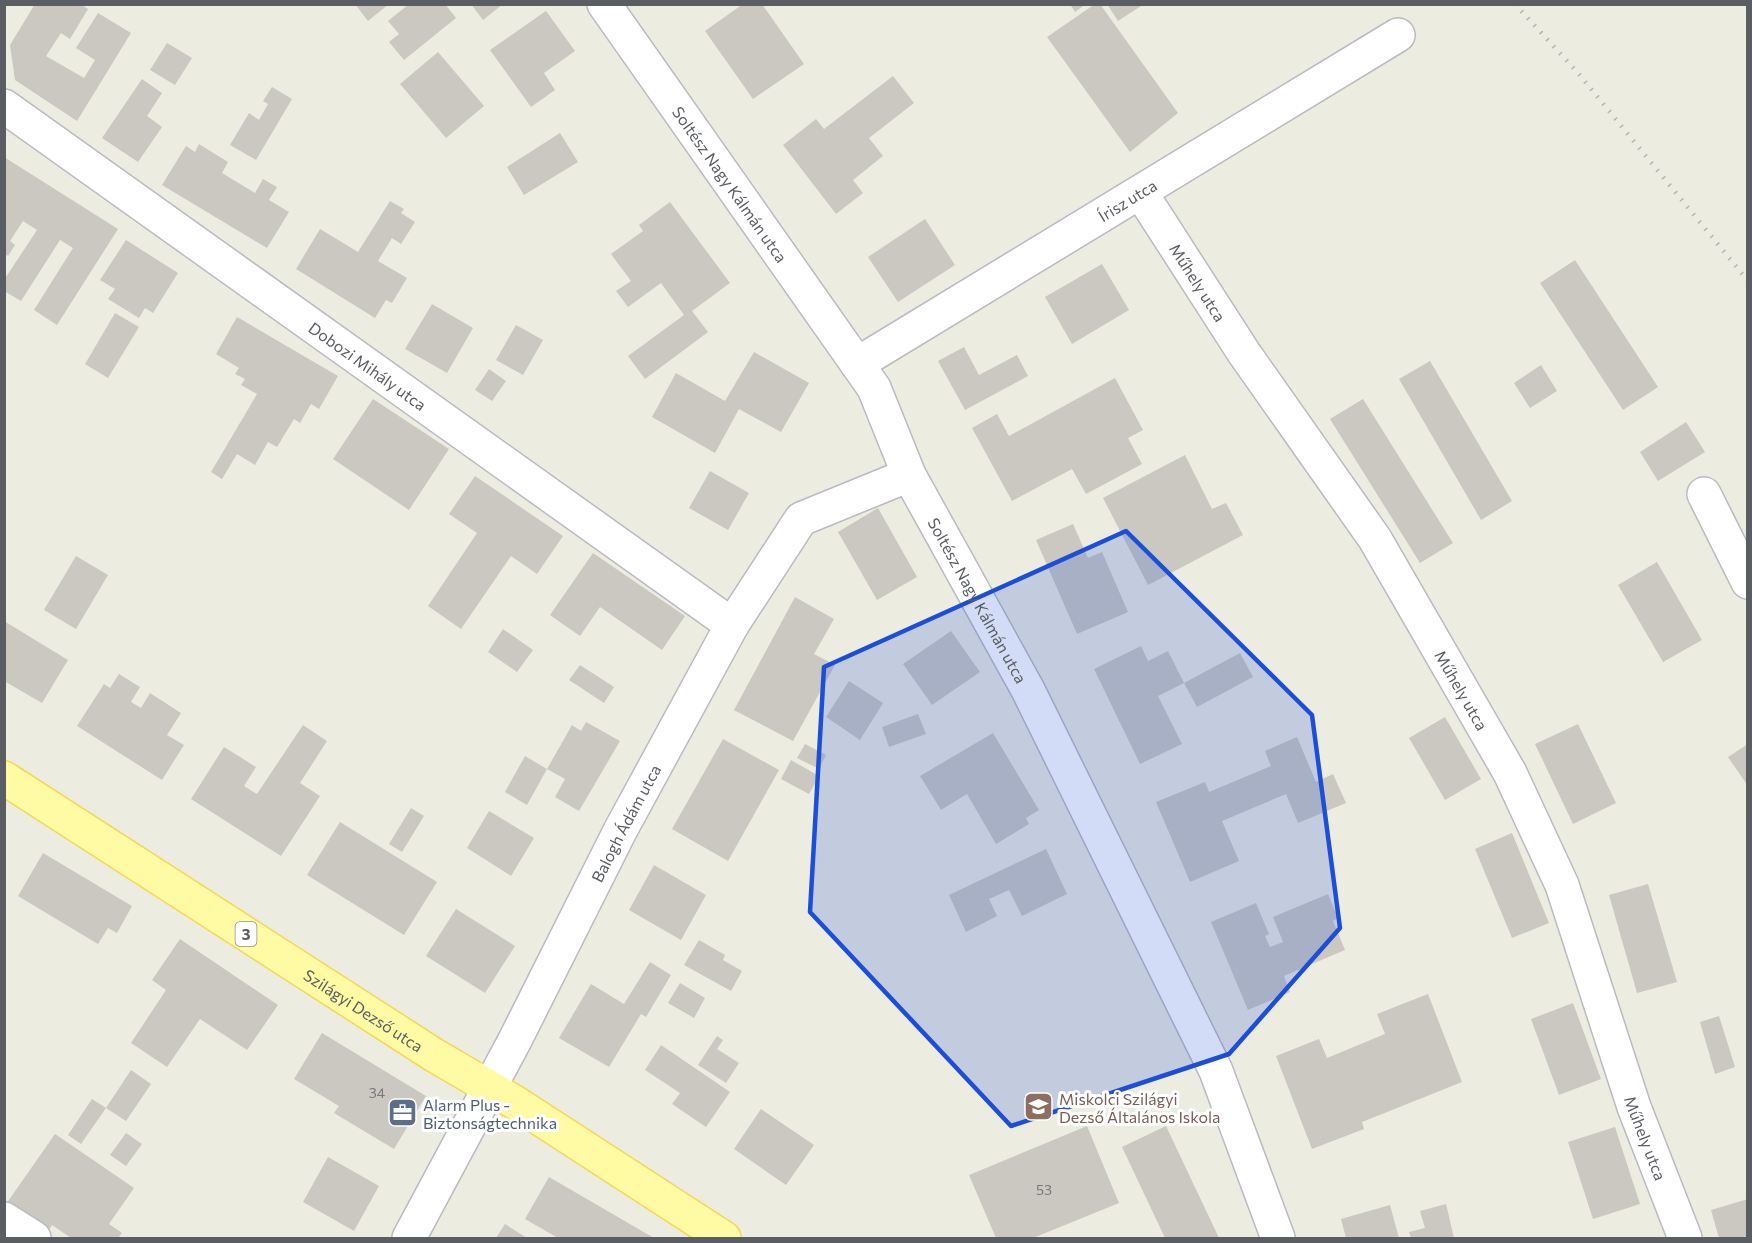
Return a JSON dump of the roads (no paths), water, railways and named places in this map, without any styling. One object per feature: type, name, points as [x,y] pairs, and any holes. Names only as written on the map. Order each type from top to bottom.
[{"type":"main road","name":"Szilágyi Dezső utca","points":[[4,778],[724,1239]]},
{"type":"street","name":"Soltész Nagy Kálmán utca","points":[[604,4],[874,388],[909,475],[1028,690],[1216,1071],[1278,1239]]},
{"type":"street","name":"Írisz utca","points":[[857,364],[1398,35]]},
{"type":"street","name":"Dobozi Mihály utca","points":[[4,106],[732,626]]},
{"type":"street","name":"Műhely utca","points":[[1141,193],[1244,353],[1375,540],[1510,773],[1562,885],[1634,1107],[1685,1239]]},
{"type":"street","name":"Balogh Ádám utca","points":[[409,1239],[620,831],[732,626],[801,519],[909,475]]},
{"type":"street","points":[[1704,495],[1748,582]]},
{"type":"street","points":[[4,1219],[34,1239]]},
{"type":"railway","points":[[1515,4],[1578,73],[1748,281]]},
{"type":"place","name":"Miskolci Szilágyi Dezső Általános Iskola","points":[[1038,1107]]},
{"type":"place","name":"Alarm Plus - Biztonságtechnika","points":[[402,1113]]}]
